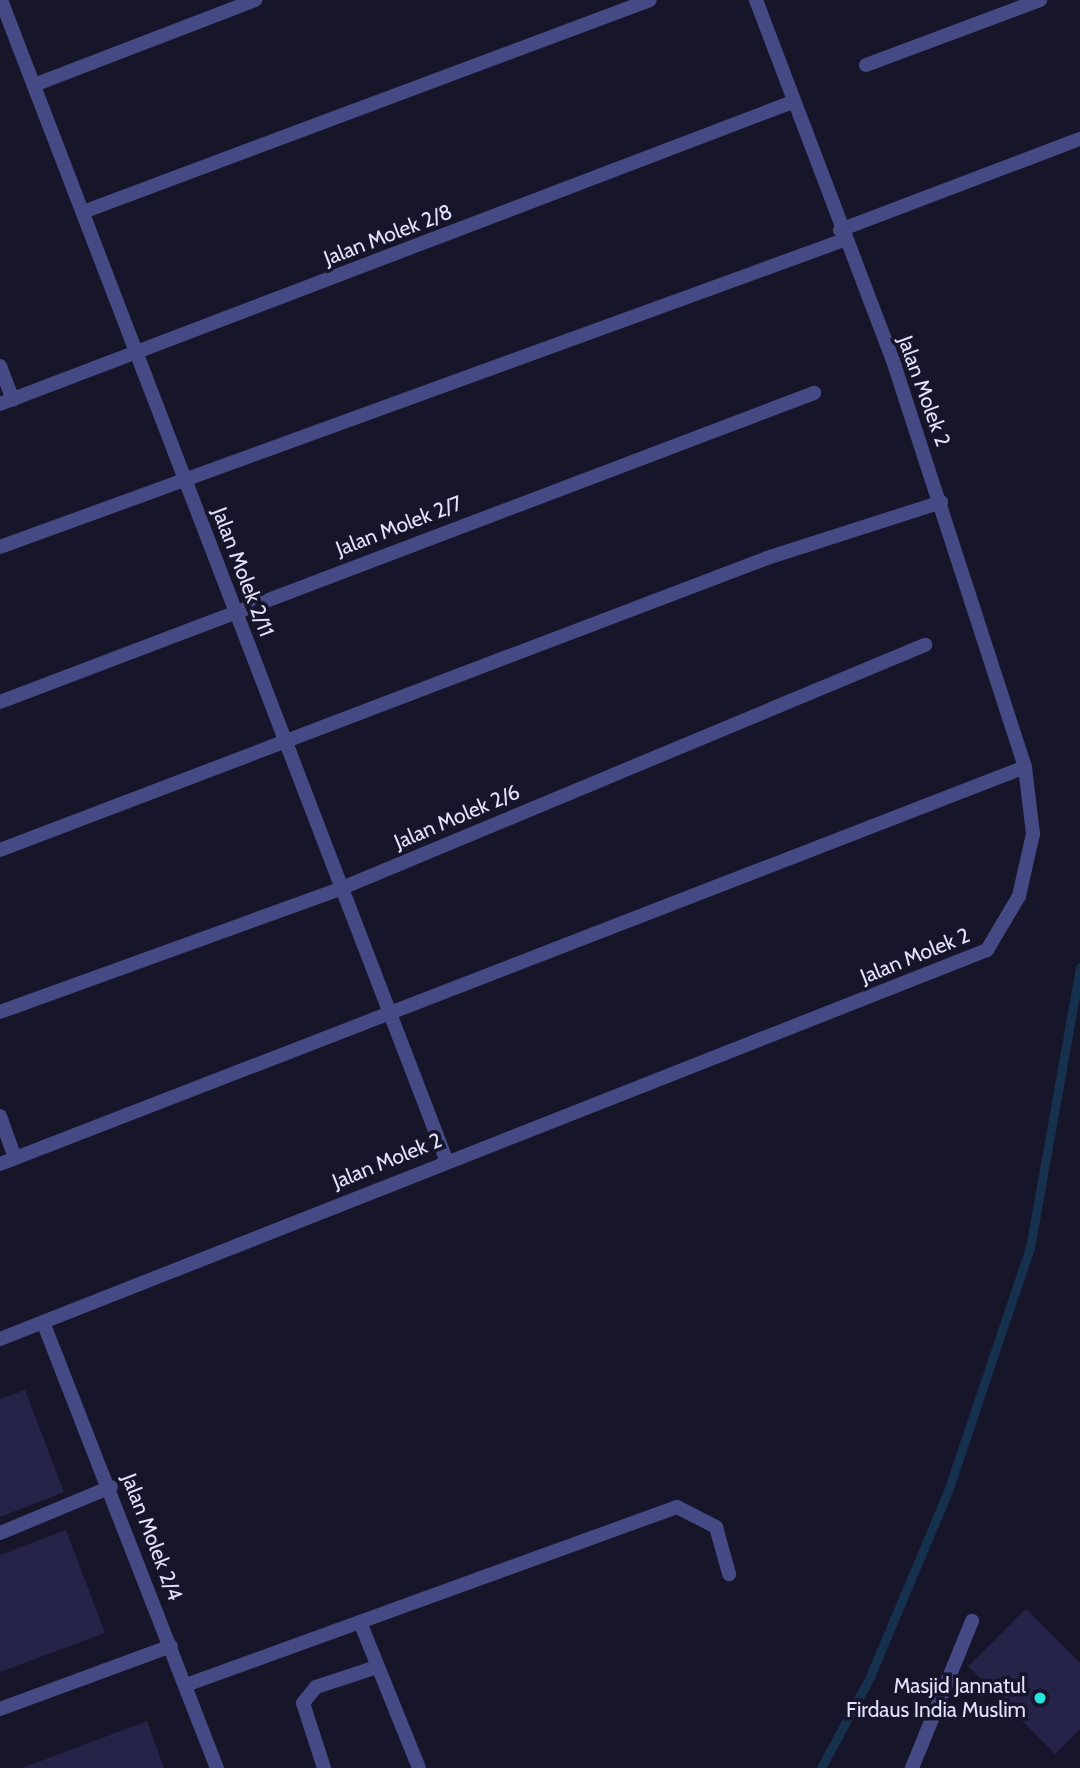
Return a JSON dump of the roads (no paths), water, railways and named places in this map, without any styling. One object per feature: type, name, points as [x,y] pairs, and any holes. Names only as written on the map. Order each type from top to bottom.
[{"type":"street","name":"Jalan Molek 2/11","points":[[1,0],[446,1159]]},
{"type":"street","points":[[34,85],[254,0]]},
{"type":"street","points":[[83,212],[650,0]]},
{"type":"street","name":"Jalan Molek 2","points":[[0,1339],[446,1159],[987,950],[1019,896],[1032,834],[1025,766],[941,502],[790,103],[755,0]]},
{"type":"street","points":[[866,65],[1040,0]]},
{"type":"street","name":"Jalan Molek 2/8","points":[[6,402],[790,103]]},
{"type":"street","points":[[0,547],[186,481],[842,235],[1080,139]]},
{"type":"street","points":[[0,366],[6,402]]},
{"type":"street","name":"Jalan Molek 2/7","points":[[0,702],[235,610],[814,393]]},
{"type":"street","points":[[0,850],[767,558],[941,502]]},
{"type":"street","name":"Jalan Molek 2/6","points":[[0,1012],[342,888],[925,645]]},
{"type":"street","points":[[0,1164],[1025,766]]},
{"type":"street","points":[[0,1116],[15,1158]]},
{"type":"street","name":"Jalan Molek 2/4","points":[[43,1322],[111,1487],[217,1768]]},
{"type":"street","points":[[0,1533],[111,1487]]},
{"type":"street","points":[[186,1685],[677,1507],[716,1527],[729,1574]]},
{"type":"street","points":[[912,1768],[972,1621]]},
{"type":"street","points":[[360,1622],[419,1768]]},
{"type":"street","points":[[0,1709],[172,1646]]},
{"type":"street","points":[[324,1768],[303,1703],[316,1687],[377,1667]]},
{"type":"waterway","points":[[821,1768],[869,1679],[948,1491],[1030,1248],[1080,967]]},
{"type":"place","name":"Masjid Jannatul Firdaus India Muslim","points":[[1040,1698]]}]
